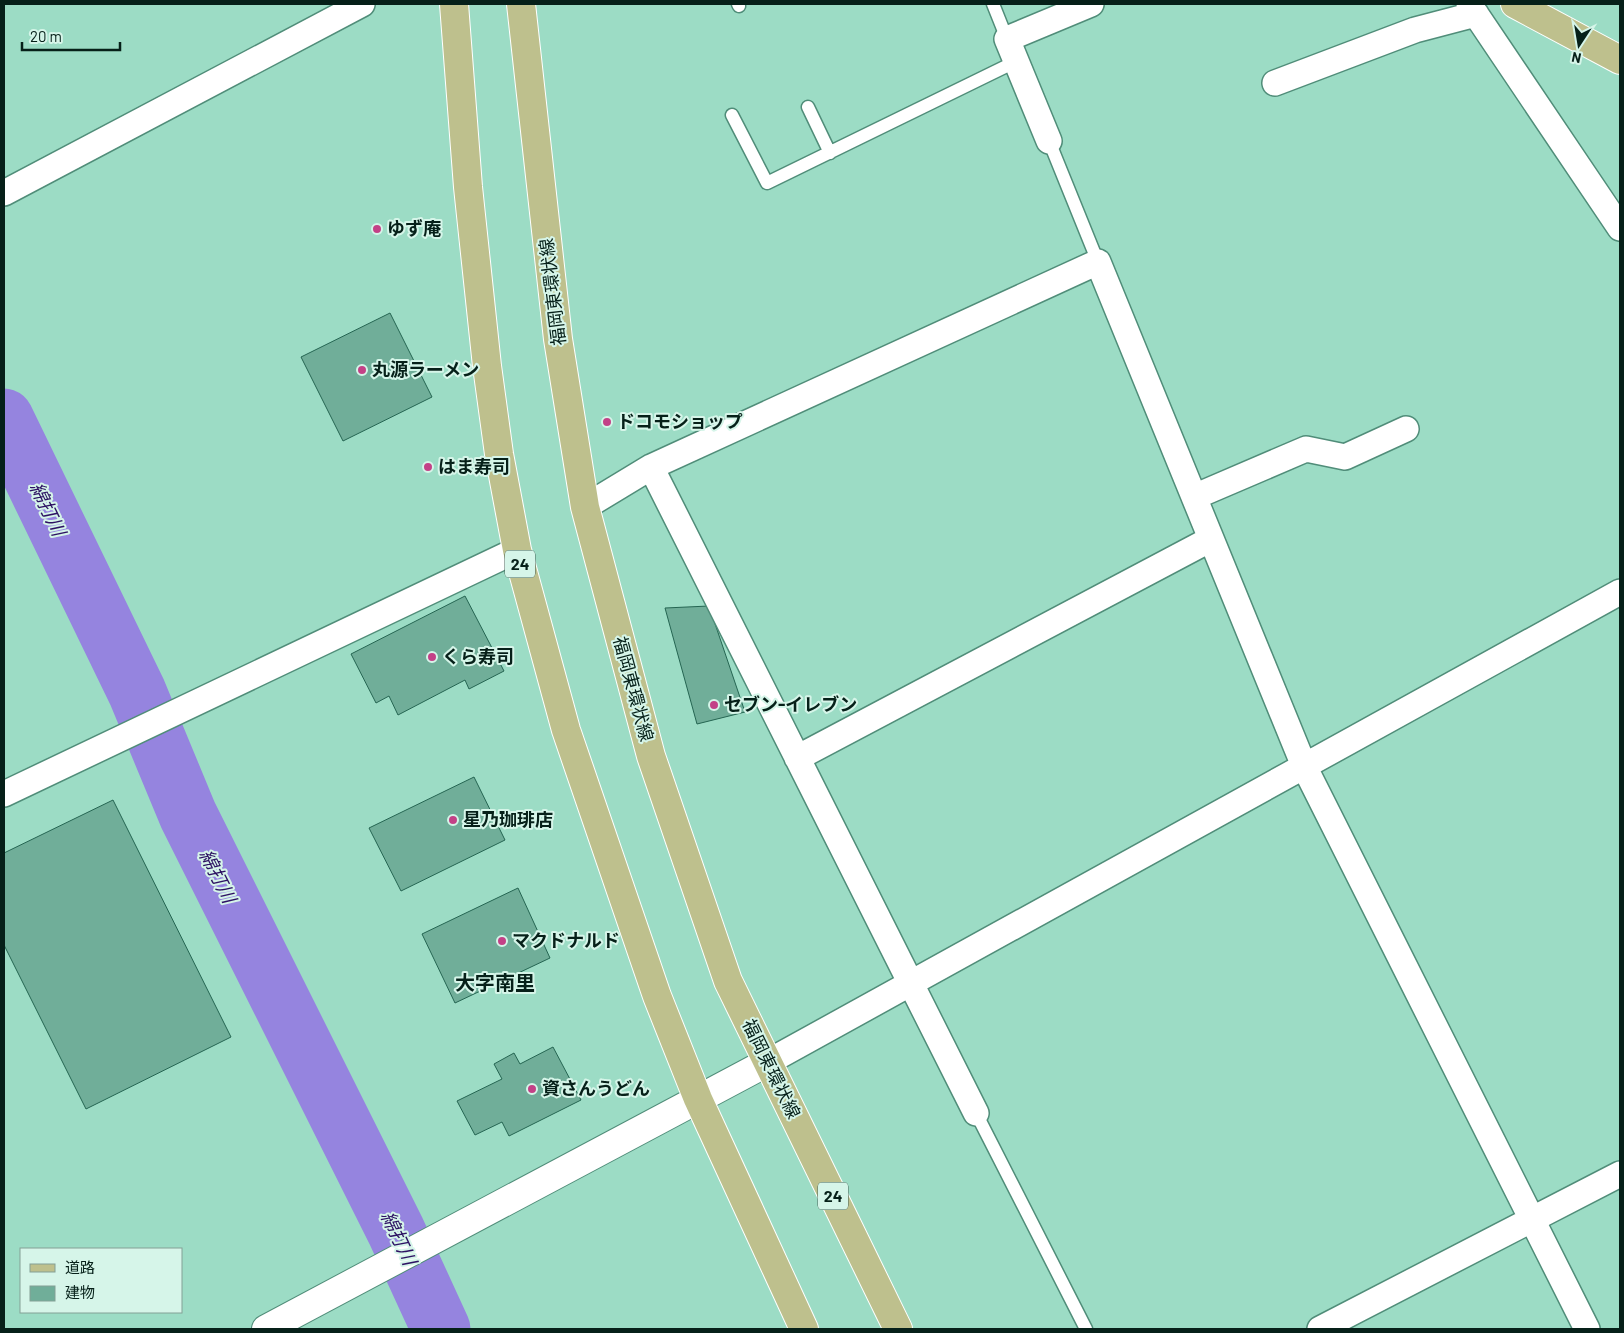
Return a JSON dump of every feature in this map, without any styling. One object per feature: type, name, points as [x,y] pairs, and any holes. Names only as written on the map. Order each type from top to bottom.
[{"type":"main road","name":"24","points":[[454,4],[468,187],[487,366],[499,454],[517,550],[566,730],[657,996],[698,1099],[804,1329]]},
{"type":"main road","name":"福岡東環状線","points":[[521,4],[558,339],[585,507],[651,756],[728,981],[898,1329]]},
{"type":"main road","points":[[1515,4],[1620,60]]},
{"type":"street","points":[[1049,141],[1012,50],[1091,4]]},
{"type":"street","points":[[4,193],[355,5]]},
{"type":"street","points":[[1275,82],[1472,9],[1620,228]]},
{"type":"street","points":[[585,507],[651,467],[1098,262],[1304,766],[1531,1221],[1587,1329]]},
{"type":"street","points":[[1194,497],[1306,449],[1345,457],[1406,429]]},
{"type":"street","points":[[651,467],[976,1113]]},
{"type":"street","points":[[797,758],[1211,539]]},
{"type":"street","points":[[4,794],[517,550]]},
{"type":"street","points":[[266,1329],[768,1062],[1620,592]]},
{"type":"street","points":[[1320,1329],[1620,1174]]},
{"type":"lane","points":[[732,115],[767,182],[830,153],[1012,50],[993,4]]},
{"type":"lane","points":[[808,107],[830,153]]},
{"type":"lane","points":[[1049,141],[1098,262]]},
{"type":"lane","points":[[976,1113],[1086,1329]]},
{"type":"building","points":[[390,313],[432,397],[343,441],[301,357]]},
{"type":"building","points":[[465,596],[504,671],[469,689],[465,680],[398,715],[389,696],[376,703],[351,654]]},
{"type":"building","points":[[709,606],[745,712],[697,724],[665,608]]},
{"type":"building","points":[[474,777],[505,840],[401,891],[369,828]]},
{"type":"building","points":[[113,800],[231,1037],[86,1109],[4,945],[4,853]]},
{"type":"building","points":[[518,888],[550,958],[455,1003],[422,934]]},
{"type":"building","points":[[553,1047],[581,1100],[509,1136],[502,1122],[475,1135],[457,1101],[502,1079],[494,1064],[514,1053],[520,1064]]},
{"type":"waterway","name":"綿打川","points":[[4,418],[137,692],[188,815],[396,1231],[441,1329]]},
{"type":"place","name":"ゆず庵","points":[[377,229]]},
{"type":"place","name":"丸源ラーメン","points":[[362,370]]},
{"type":"place","name":"ドコモショップ","points":[[607,422]]},
{"type":"place","name":"はま寿司","points":[[428,467]]},
{"type":"place","name":"くら寿司","points":[[432,657]]},
{"type":"place","name":"セブン-イレブン","points":[[714,705]]},
{"type":"place","name":"星乃珈琲店","points":[[453,820]]},
{"type":"place","name":"マクドナルド","points":[[502,941]]},
{"type":"place","name":"資さんうどん","points":[[532,1089]]},
{"type":"district","name":"大字南里","points":[[495,983]]}]
